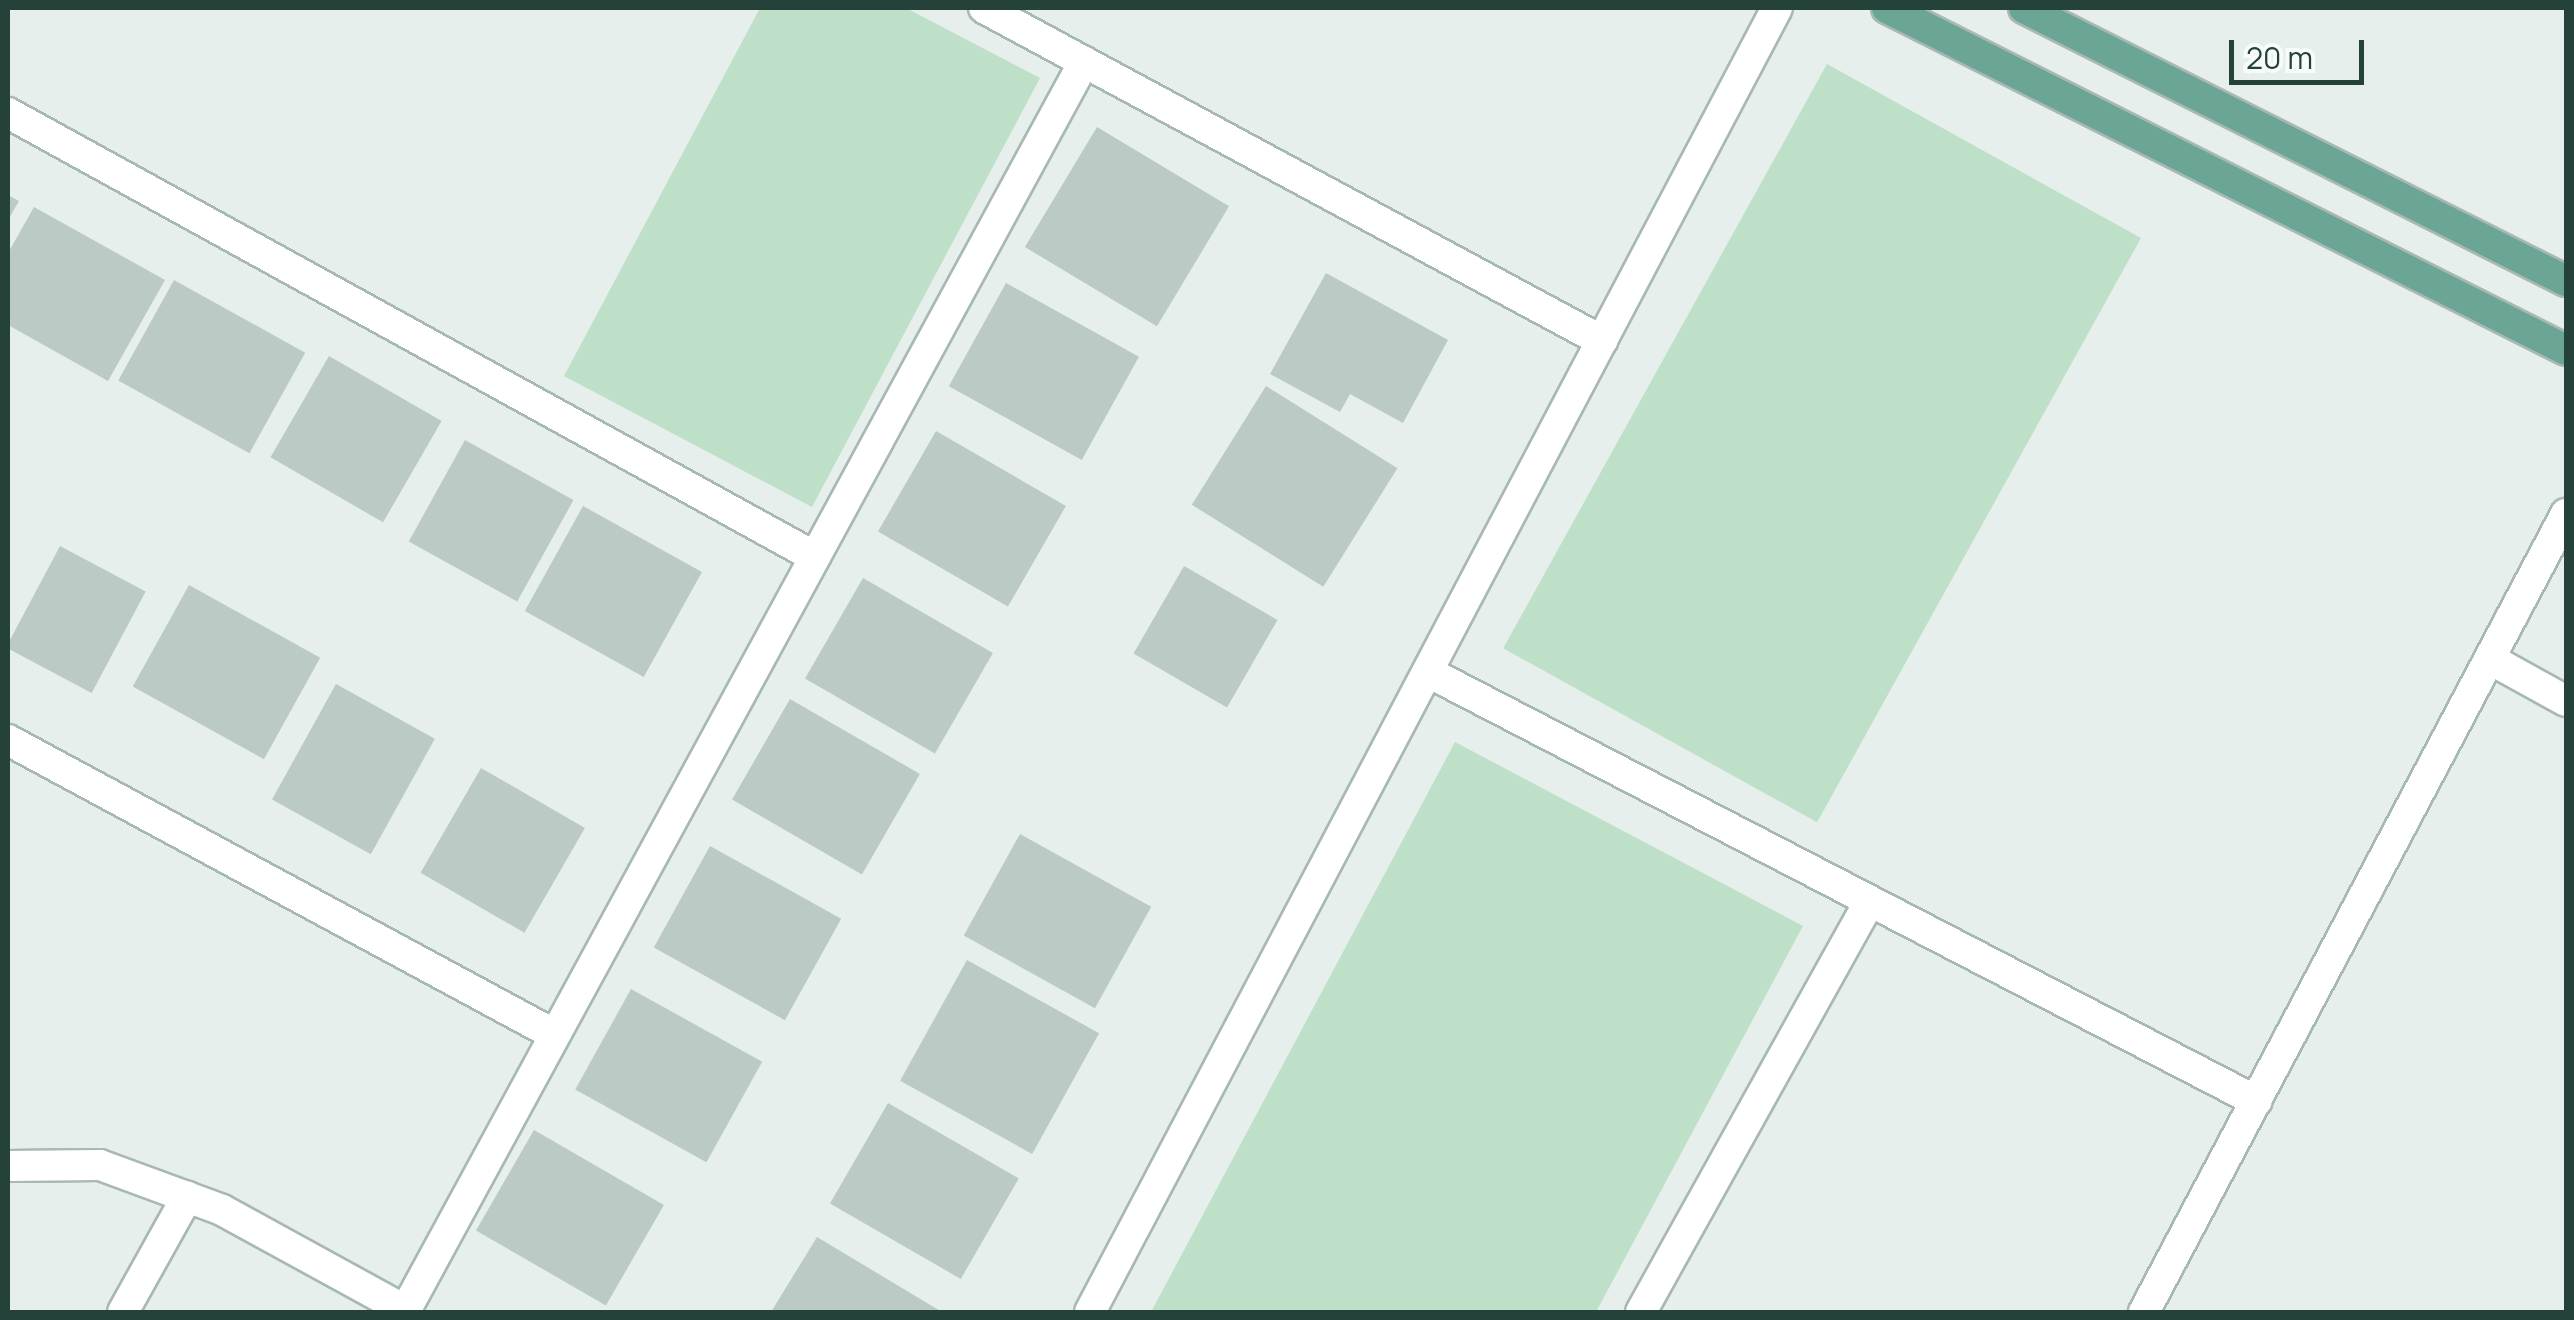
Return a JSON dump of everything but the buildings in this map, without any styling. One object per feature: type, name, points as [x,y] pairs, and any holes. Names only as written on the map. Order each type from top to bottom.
[{"type":"main road","points":[[1887,8],[2566,350]]},
{"type":"main road","points":[[2024,8],[2566,281]]},
{"type":"street","points":[[984,8],[1602,341]]},
{"type":"street","points":[[1090,1312],[1777,8]]},
{"type":"street","points":[[8,1166],[100,1166],[222,1210],[406,1312],[1084,62]]},
{"type":"street","points":[[8,113],[815,557]]},
{"type":"street","points":[[2144,1312],[2566,514]]},
{"type":"street","points":[[2490,659],[2566,701]]},
{"type":"street","points":[[1428,672],[1868,904],[2256,1101]]},
{"type":"street","points":[[8,740],[555,1035]]},
{"type":"street","points":[[1641,1312],[1868,904]]},
{"type":"street","points":[[123,1312],[186,1198]]},
{"type":"green space","points":[[760,8],[906,8],[1040,78],[812,507],[564,376]]},
{"type":"green space","points":[[1827,64],[2141,238],[1817,822],[1503,648]]},
{"type":"green space","points":[[1455,742],[1803,926],[1596,1312],[1151,1312]]}]
